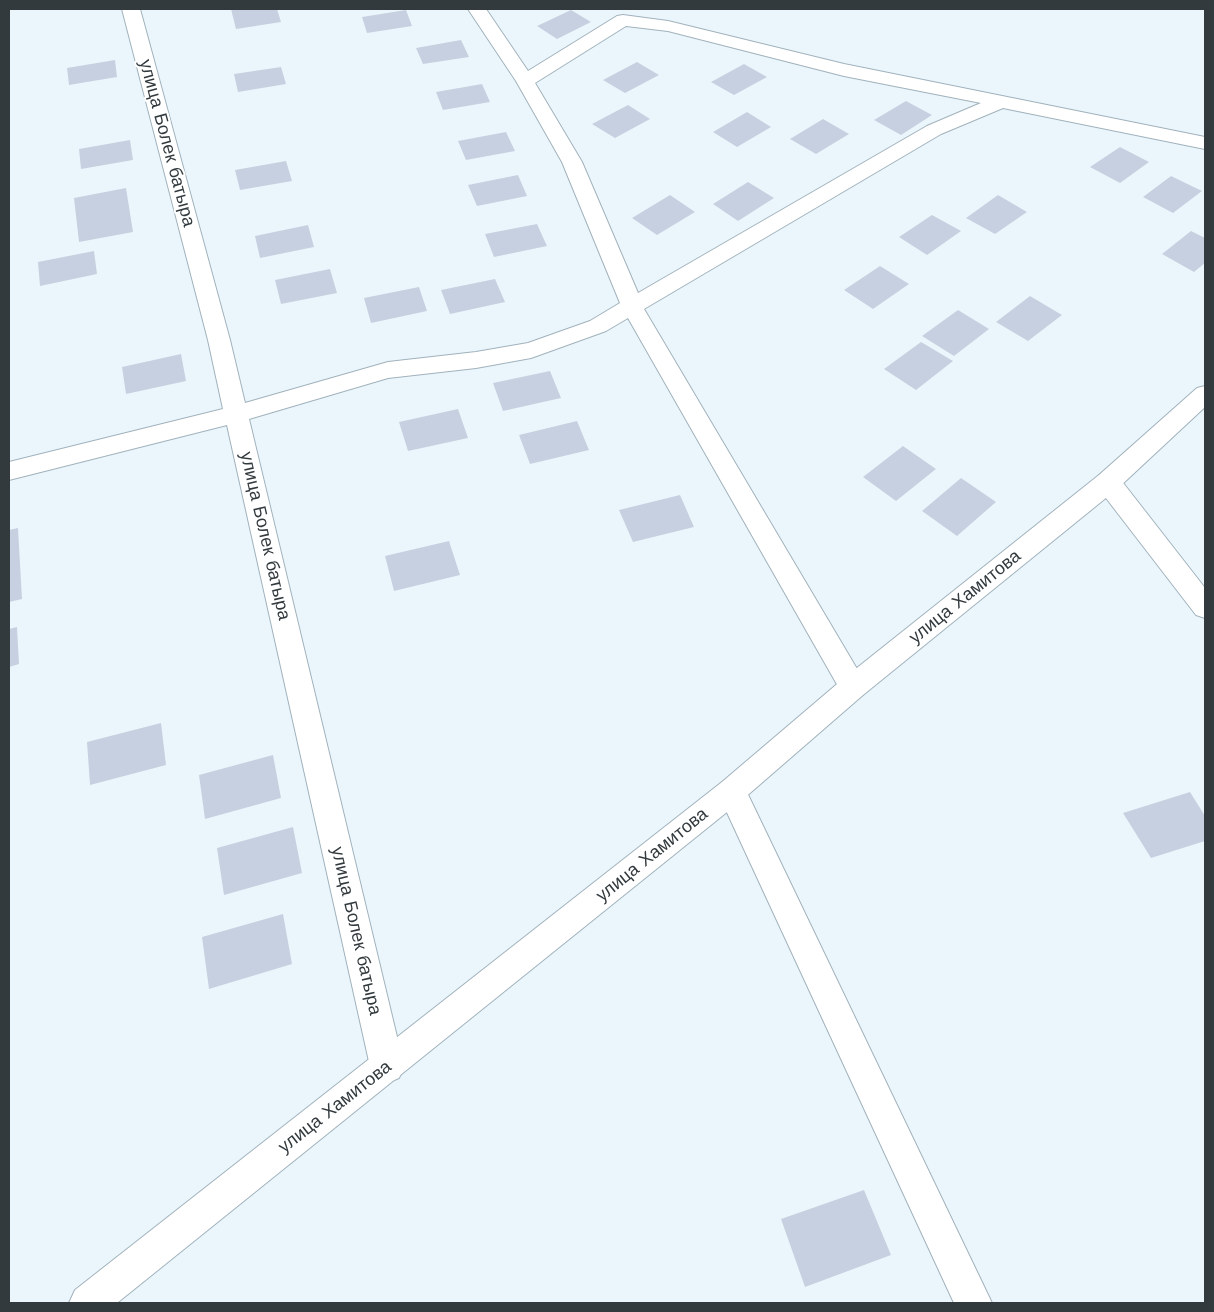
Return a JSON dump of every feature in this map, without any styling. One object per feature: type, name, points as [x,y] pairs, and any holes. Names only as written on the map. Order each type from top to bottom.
[{"type":"street","name":"улица Болек батыра","points":[[131,9],[237,414],[387,1066]]},
{"type":"street","points":[[477,9],[525,81],[572,162],[633,308],[853,687]]},
{"type":"street","points":[[525,81],[623,20],[668,26],[844,70],[1205,143]]},
{"type":"street","points":[[9,471],[237,414],[388,370],[476,360],[531,350],[598,326],[633,308],[934,130],[1001,102]]},
{"type":"street","name":"улица Хамитова","points":[[88,1303],[732,791],[853,687],[1108,482],[1205,394]]},
{"type":"street","points":[[1108,482],[1205,606]]},
{"type":"street","points":[[732,791],[973,1303]]},
{"type":"building","points":[[231,9],[277,9],[281,22],[236,29]]},
{"type":"building","points":[[406,10],[412,26],[367,33],[362,17]]},
{"type":"building","points":[[571,10],[591,22],[557,39],[537,26]]},
{"type":"building","points":[[461,40],[469,57],[423,64],[416,48]]},
{"type":"building","points":[[115,60],[117,77],[69,85],[67,68]]},
{"type":"building","points":[[637,62],[659,75],[625,93],[603,80]]},
{"type":"building","points":[[744,64],[767,77],[734,95],[711,82]]},
{"type":"building","points":[[281,67],[286,84],[238,92],[234,74]]},
{"type":"building","points":[[482,84],[490,102],[443,110],[436,92]]},
{"type":"building","points":[[906,101],[932,115],[901,135],[874,120]]},
{"type":"building","points":[[628,105],[650,119],[615,138],[592,124]]},
{"type":"building","points":[[747,112],[771,127],[737,147],[713,132]]},
{"type":"building","points":[[823,119],[849,134],[816,154],[790,139]]},
{"type":"building","points":[[506,132],[515,151],[466,160],[458,141]]},
{"type":"building","points":[[130,140],[133,160],[81,169],[79,149]]},
{"type":"building","points":[[1120,147],[1149,162],[1120,183],[1090,167]]},
{"type":"building","points":[[286,161],[292,181],[240,190],[235,170]]},
{"type":"building","points":[[518,175],[527,196],[477,206],[468,185]]},
{"type":"building","points":[[1171,176],[1202,191],[1173,213],[1143,197]]},
{"type":"building","points":[[748,182],[774,198],[738,221],[713,204]]},
{"type":"building","points":[[126,188],[133,232],[79,242],[74,198]]},
{"type":"building","points":[[670,195],[695,212],[657,235],[632,218]]},
{"type":"building","points":[[998,195],[1027,212],[995,234],[966,218]]},
{"type":"building","points":[[932,215],[961,231],[927,255],[899,237]]},
{"type":"building","points":[[537,224],[547,246],[494,257],[485,234]]},
{"type":"building","points":[[308,225],[314,247],[260,258],[255,236]]},
{"type":"building","points":[[1191,231],[1205,238],[1205,263],[1194,272],[1162,254]]},
{"type":"building","points":[[94,251],[97,274],[40,286],[38,262]]},
{"type":"building","points":[[880,266],[909,284],[873,309],[844,290]]},
{"type":"building","points":[[330,269],[337,293],[281,304],[275,280]]},
{"type":"building","points":[[495,279],[505,302],[450,314],[441,290]]},
{"type":"building","points":[[419,287],[427,311],[371,323],[364,298]]},
{"type":"building","points":[[1030,296],[1062,315],[1028,341],[996,322]]},
{"type":"building","points":[[958,310],[989,329],[954,356],[922,336]]},
{"type":"building","points":[[921,342],[953,361],[916,390],[884,369]]},
{"type":"building","points":[[181,354],[186,381],[126,394],[122,367]]},
{"type":"building","points":[[550,371],[561,398],[503,411],[493,383]]},
{"type":"building","points":[[458,409],[468,438],[408,451],[399,422]]},
{"type":"building","points":[[577,421],[589,450],[530,464],[519,435]]},
{"type":"building","points":[[903,446],[936,469],[896,501],[863,477]]},
{"type":"building","points":[[961,478],[996,502],[957,536],[922,511]]},
{"type":"building","points":[[680,495],[694,527],[633,542],[619,510]]},
{"type":"building","points":[[18,528],[22,599],[9,602],[9,530]]},
{"type":"building","points":[[449,541],[460,575],[394,591],[385,556]]},
{"type":"building","points":[[17,627],[19,664],[9,667],[9,629]]},
{"type":"building","points":[[161,723],[166,765],[90,785],[87,742]]},
{"type":"building","points":[[273,755],[281,798],[205,819],[199,775]]},
{"type":"building","points":[[1190,792],[1205,816],[1205,841],[1151,858],[1123,813]]},
{"type":"building","points":[[293,827],[302,873],[224,895],[217,848]]},
{"type":"building","points":[[283,914],[292,964],[209,989],[202,937]]},
{"type":"building","points":[[864,1190],[891,1255],[805,1287],[781,1219]]}]
